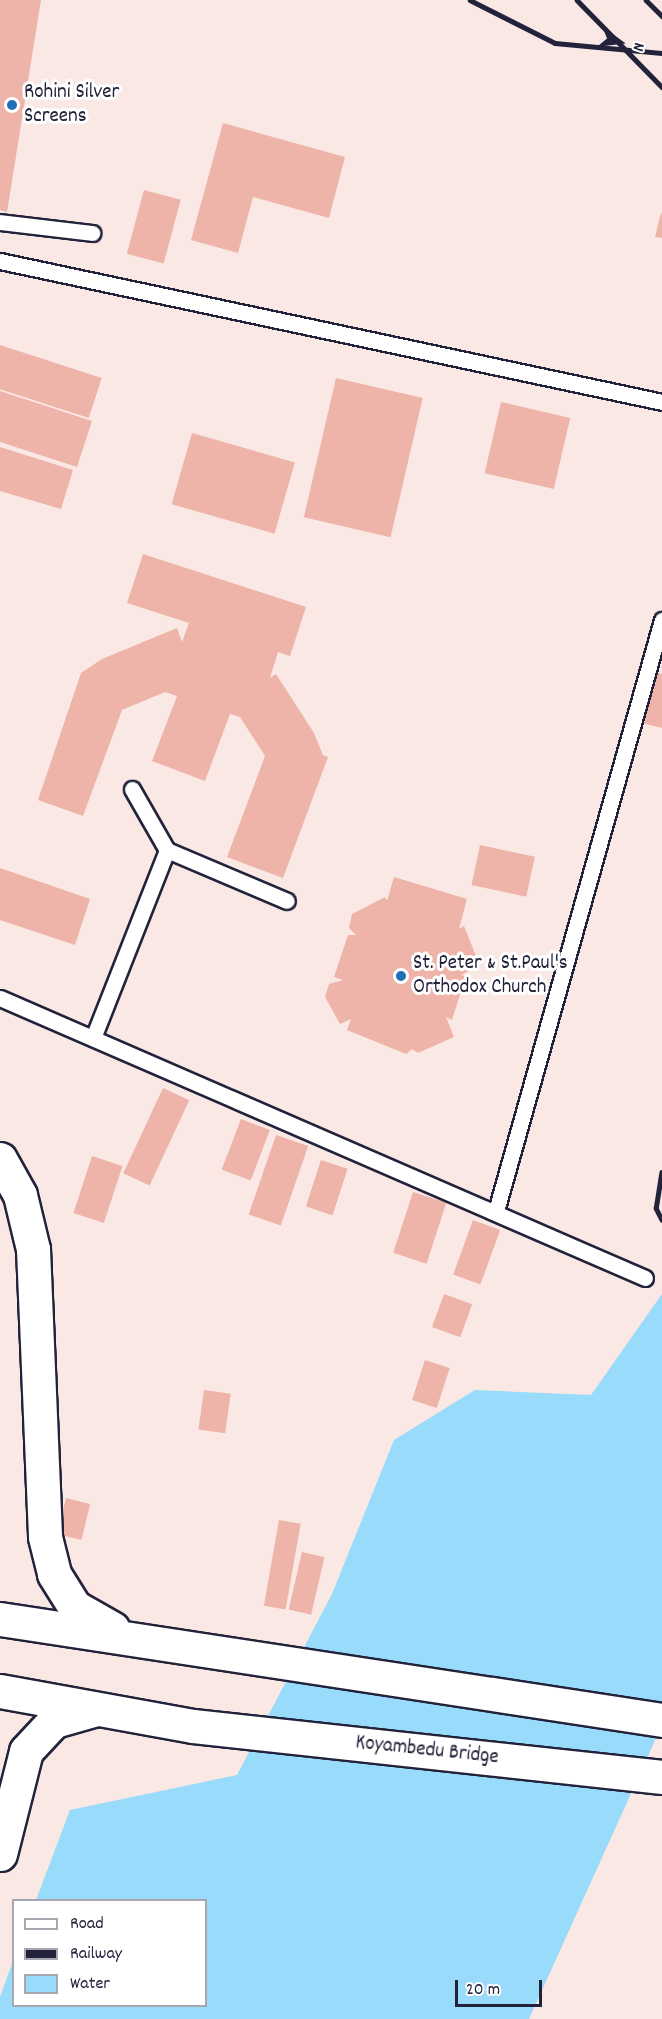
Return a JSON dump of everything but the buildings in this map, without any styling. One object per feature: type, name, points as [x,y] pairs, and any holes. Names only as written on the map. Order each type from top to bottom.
[{"type":"main road","points":[[0,1159],[20,1195],[33,1249],[45,1537],[54,1574],[75,1607],[124,1635]]},
{"type":"main road","points":[[0,1619],[124,1635],[197,1649],[662,1720]]},
{"type":"main road","name":"Koyambedu Bridge","points":[[0,1691],[193,1726],[662,1777]]},
{"type":"main road","points":[[0,1854],[26,1751],[54,1721],[98,1709]]},
{"type":"lane","points":[[0,222],[92,233]]},
{"type":"lane","points":[[0,261],[662,402]]},
{"type":"lane","points":[[496,1211],[662,620]]},
{"type":"lane","points":[[132,789],[167,850],[287,901]]},
{"type":"lane","points":[[93,1038],[167,850]]},
{"type":"lane","points":[[0,998],[496,1211],[645,1278]]},
{"type":"water","points":[[662,1294],[662,1725],[529,2019],[0,2019],[0,1997],[12,1964],[12,2007],[207,2007],[207,1899],[36,1899],[70,1810],[237,1775],[332,1594],[394,1440],[475,1390],[591,1395]]},
{"type":"railway","points":[[470,0],[555,43],[662,53]]},
{"type":"railway","points":[[577,0],[662,87]]},
{"type":"railway","points":[[646,0],[662,16]]},
{"type":"railway","points":[[662,1172],[656,1208],[662,1220]]},
{"type":"place","name":"Rohini Silver Screens","points":[[12,105]]},
{"type":"place","name":"St. Peter & St.Paul's Orthodox Church","points":[[401,976]]}]
